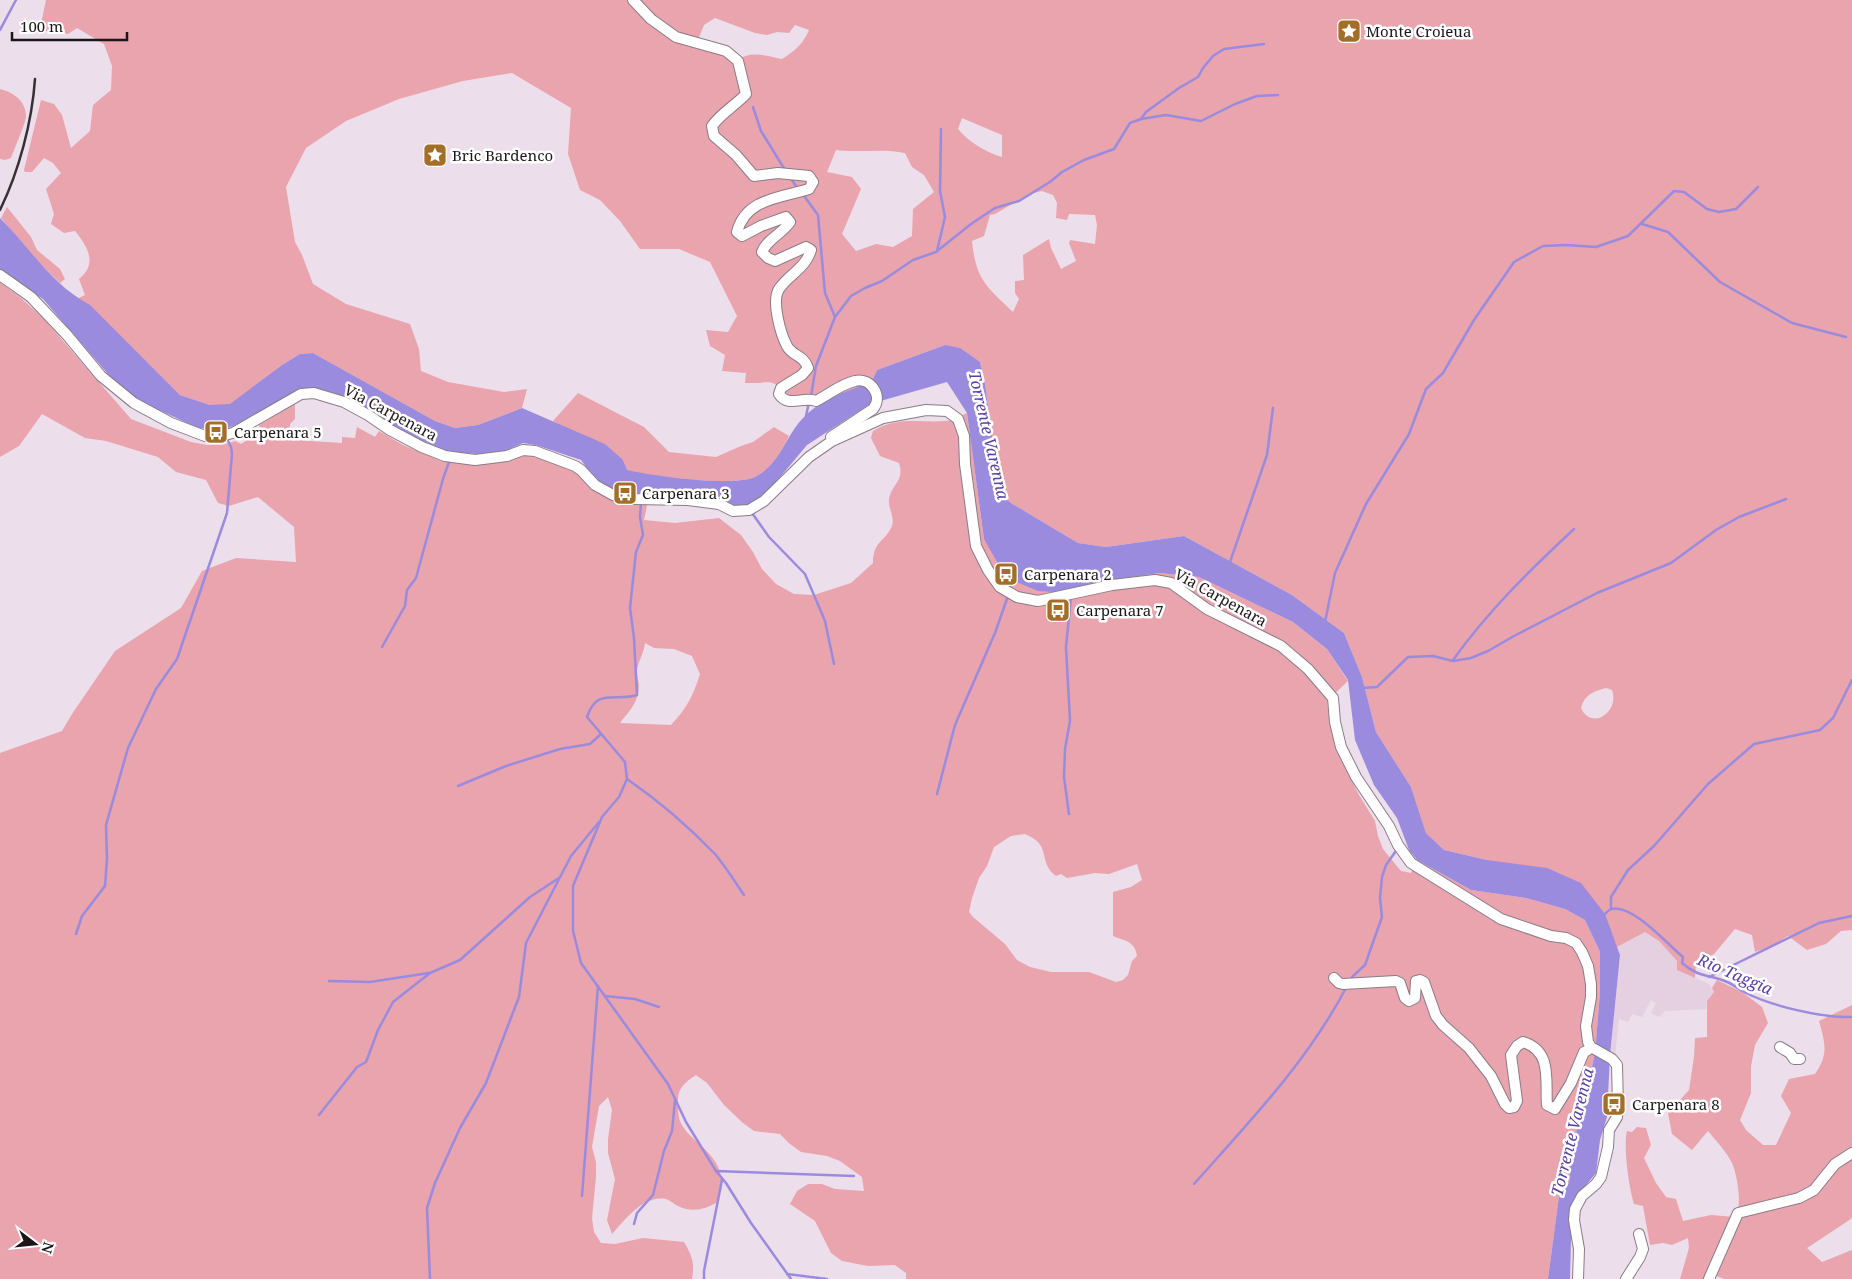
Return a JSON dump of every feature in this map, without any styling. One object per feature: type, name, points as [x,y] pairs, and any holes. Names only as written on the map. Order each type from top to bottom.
[{"type":"street","points":[[633,0],[651,19],[676,37],[726,51],[738,61],[746,94],[712,126],[714,136],[736,155],[754,176],[786,174],[809,176],[814,182],[809,189],[763,201],[743,217],[737,232],[742,236],[761,226],[786,217],[790,222],[784,230],[765,246],[762,252],[768,258],[775,261],[806,247],[811,250],[809,257],[779,290],[775,299],[777,314],[788,348],[806,361],[808,368],[802,375],[781,388],[780,394],[782,399],[789,402],[809,398],[816,401],[852,381],[860,380],[867,382],[874,390],[877,398],[876,406],[812,450],[809,457]]},
{"type":"street","name":"Via Carpenara","points":[[0,275],[31,297],[67,335],[101,376],[134,403],[171,423],[205,436],[220,436],[233,433],[301,394],[314,392],[344,402],[368,414],[390,430],[422,447],[445,456],[475,460],[507,456],[523,450],[535,451],[575,466],[595,485],[613,495],[635,499],[688,500],[718,504],[733,510],[749,510],[764,501],[809,457],[832,441],[883,418],[926,410],[947,411],[958,419],[964,436],[965,464],[976,546],[988,570],[1000,587],[1017,597],[1038,601],[1112,585],[1155,580],[1171,583],[1208,609],[1280,646],[1297,658],[1332,698],[1335,722],[1345,754],[1356,777],[1411,863],[1501,919],[1551,936],[1566,938],[1576,943],[1588,966],[1591,984],[1591,997],[1586,1026],[1590,1049]]},
{"type":"street","points":[[1334,978],[1339,983],[1344,984],[1396,981],[1400,983],[1405,998],[1409,1002],[1415,998],[1416,981],[1424,982],[1436,1016],[1443,1025],[1469,1048],[1491,1076],[1505,1104],[1509,1108],[1514,1107],[1516,1101],[1512,1055],[1517,1046],[1523,1042],[1538,1050],[1542,1058],[1547,1070],[1547,1105],[1555,1109],[1571,1083],[1584,1052],[1590,1049],[1612,1059],[1617,1065],[1617,1116],[1609,1130],[1608,1147],[1601,1177],[1582,1196],[1575,1209],[1574,1220],[1579,1249],[1578,1279]]},
{"type":"street","points":[[1780,1047],[1790,1053],[1794,1059],[1800,1059]]},
{"type":"street","points":[[1709,1279],[1738,1213],[1799,1198],[1814,1190],[1835,1164],[1852,1153]]},
{"type":"street","points":[[1626,1279],[1643,1249],[1639,1234]]},
{"type":"shaded area","points":[[46,0],[1852,0],[1852,930],[1841,931],[1826,944],[1807,950],[1788,936],[1772,946],[1755,952],[1752,935],[1735,929],[1714,954],[1696,963],[1695,978],[1677,970],[1677,961],[1659,941],[1645,932],[1617,947],[1604,914],[1487,860],[1444,850],[1426,833],[1411,787],[1376,732],[1362,677],[1344,633],[1292,595],[1184,536],[1106,547],[1078,543],[1011,503],[1000,494],[985,384],[980,362],[945,345],[877,370],[872,381],[817,404],[789,402],[776,384],[767,382],[745,383],[746,373],[722,371],[725,355],[710,346],[706,330],[728,332],[737,316],[710,262],[679,249],[640,249],[620,221],[600,200],[580,190],[568,154],[571,108],[512,73],[463,81],[399,99],[346,121],[306,148],[286,187],[295,242],[313,284],[346,304],[410,324],[419,349],[421,371],[448,382],[504,392],[527,389],[522,408],[478,425],[455,428],[435,421],[313,353],[300,354],[282,365],[230,405],[210,405],[180,395],[90,306],[77,299],[85,295],[79,279],[85,273],[90,261],[84,243],[75,231],[64,233],[51,224],[54,214],[46,189],[61,173],[53,163],[44,158],[32,172],[25,172],[24,170],[41,100],[54,104],[62,115],[71,148],[90,131],[93,105],[111,90],[112,66],[104,44],[77,28],[68,34],[53,30],[34,33],[42,19]],"holes":[[[715,18],[755,33],[767,35],[777,32],[789,33],[795,25],[809,30],[798,47],[782,59],[753,54],[738,60],[697,42],[704,25]],[[962,118],[1002,135],[1002,157],[978,146],[958,129]],[[836,150],[905,153],[912,167],[924,175],[934,192],[913,209],[912,236],[893,247],[876,244],[856,251],[842,234],[861,189],[852,177],[827,172]],[[1042,191],[1053,195],[1057,203],[1056,218],[1067,220],[1069,214],[1095,215],[1097,225],[1095,244],[1070,240],[1069,243],[1076,261],[1061,269],[1049,239],[1023,255],[1024,280],[1015,281],[1015,293],[1019,299],[1013,312],[989,288],[976,265],[972,241],[984,236],[990,215],[1029,194]],[[1606,688],[1612,690],[1612,705],[1603,716],[1591,718],[1581,708],[1584,700],[1590,694]]]},
{"type":"shaded area","points":[[0,89],[10,92],[18,98],[24,106],[26,116],[11,158],[5,160],[0,159]]},
{"type":"shaded area","points":[[7,207],[31,237],[37,250],[60,269],[65,279],[60,283],[31,255],[1,218]]},
{"type":"shaded area","points":[[0,282],[44,319],[131,419],[191,442],[222,445],[235,441],[241,444],[261,431],[259,425],[295,404],[295,419],[290,424],[289,433],[294,440],[342,443],[342,437],[355,438],[357,427],[375,437],[379,431],[403,445],[441,461],[461,464],[484,464],[526,455],[545,460],[574,472],[601,494],[648,501],[644,520],[675,523],[719,518],[741,535],[762,569],[776,584],[794,594],[814,595],[851,583],[873,563],[877,546],[892,526],[893,519],[889,499],[899,478],[899,463],[880,456],[871,438],[873,431],[891,423],[948,421],[967,413],[984,539],[1055,592],[1101,582],[1159,573],[1199,577],[1293,622],[1327,649],[1348,681],[1327,701],[1336,750],[1359,795],[1375,821],[1383,849],[1401,871],[1411,873],[1417,860],[1471,890],[1526,898],[1565,909],[1585,920],[1600,952],[1600,993],[1595,1053],[1572,1147],[1569,1183],[1559,1196],[1548,1279],[906,1279],[906,1273],[895,1265],[868,1266],[842,1261],[831,1253],[815,1221],[790,1204],[797,1191],[808,1184],[822,1184],[835,1189],[864,1191],[862,1177],[840,1161],[827,1156],[801,1152],[780,1134],[754,1131],[724,1105],[707,1083],[696,1075],[685,1083],[680,1090],[678,1097],[679,1117],[684,1128],[714,1159],[718,1167],[721,1183],[716,1203],[702,1209],[692,1210],[676,1205],[666,1199],[650,1201],[635,1210],[612,1234],[607,1220],[615,1179],[608,1153],[612,1110],[608,1097],[599,1106],[592,1147],[596,1162],[596,1177],[592,1218],[594,1232],[601,1243],[615,1244],[643,1238],[684,1242],[692,1260],[692,1279],[0,1279],[0,753],[62,731],[115,651],[181,608],[202,571],[236,558],[296,562],[294,527],[258,497],[229,506],[218,503],[206,480],[176,472],[158,457],[106,441],[85,438],[42,414],[19,446],[0,457]],"holes":[[[645,643],[654,648],[674,649],[692,656],[700,674],[689,701],[671,725],[620,723],[633,706],[639,692],[637,670]],[[1025,834],[1034,838],[1039,843],[1050,871],[1056,876],[1061,874],[1067,878],[1095,873],[1109,874],[1137,864],[1142,880],[1131,887],[1113,892],[1113,936],[1132,944],[1137,956],[1132,961],[1128,975],[1123,980],[1116,982],[1089,972],[1051,972],[1030,967],[1017,960],[1005,944],[969,912],[979,878],[987,866],[994,847],[1011,836]]]},
{"type":"shaded area","points":[[578,393],[644,427],[669,452],[716,457],[753,442],[774,427],[789,436],[775,459],[761,474],[744,480],[692,480],[627,471],[623,460],[553,421]]},
{"type":"shaded area","points":[[1645,932],[1659,941],[1677,961],[1677,970],[1709,984],[1714,992],[1707,1001],[1706,1009],[1665,1011],[1659,1017],[1651,1013],[1656,1003],[1651,1000],[1642,1017],[1632,1014],[1628,1022],[1619,1019],[1615,1057],[1610,1055],[1620,955],[1617,947]]},
{"type":"shaded area","points":[[1717,980],[1742,992],[1762,1007],[1768,1023],[1755,1045],[1751,1066],[1751,1093],[1740,1120],[1746,1130],[1763,1145],[1776,1145],[1791,1113],[1781,1096],[1789,1079],[1815,1074],[1819,1067],[1825,1048],[1819,1021],[1852,1005],[1852,1217],[1807,1248],[1822,1262],[1852,1250],[1852,1279],[1724,1279],[1712,1274],[1709,1279],[1680,1279],[1689,1248],[1688,1238],[1672,1245],[1663,1243],[1650,1245],[1643,1206],[1634,1204],[1630,1188],[1627,1167],[1627,1131],[1632,1132],[1637,1127],[1646,1128],[1651,1145],[1644,1158],[1656,1183],[1666,1197],[1676,1199],[1683,1221],[1711,1215],[1735,1217],[1739,1205],[1734,1168],[1727,1154],[1708,1131],[1692,1150],[1672,1134],[1668,1113],[1689,1090],[1695,1038],[1707,1037],[1707,1001],[1714,992],[1712,988]]},
{"type":"water","name":"Torrente Varenna","points":[[0,218],[52,276],[76,297],[90,305],[180,395],[210,405],[230,404],[282,365],[300,354],[313,353],[435,421],[455,428],[478,425],[522,408],[605,444],[623,460],[627,470],[655,475],[712,481],[744,480],[755,477],[771,465],[798,423],[820,404],[872,381],[877,370],[945,345],[960,348],[980,362],[985,384],[1000,494],[1011,503],[1078,543],[1106,547],[1184,536],[1292,595],[1344,633],[1362,677],[1376,732],[1411,787],[1426,833],[1444,850],[1487,860],[1547,868],[1581,883],[1605,914],[1620,955],[1610,1055],[1607,1117],[1600,1140],[1596,1173],[1572,1202],[1570,1279],[1548,1279],[1559,1196],[1569,1183],[1572,1147],[1595,1053],[1600,993],[1600,952],[1585,920],[1565,909],[1526,898],[1471,890],[1417,860],[1409,850],[1397,818],[1374,785],[1355,740],[1348,680],[1327,649],[1293,622],[1199,577],[1159,573],[1101,582],[1055,592],[1038,591],[1014,581],[1000,567],[984,539],[967,413],[947,382],[870,404],[807,445],[759,500],[748,506],[739,507],[732,505],[723,498],[710,495],[619,491],[597,482],[581,460],[536,445],[523,443],[505,451],[477,454],[443,451],[396,429],[371,410],[345,397],[312,389],[299,389],[240,423],[223,430],[198,428],[135,399],[108,374],[43,299],[0,271]]},
{"type":"waterway","points":[[0,30],[16,0]]},
{"type":"waterway","points":[[1141,119],[1146,112],[1198,77],[1213,56],[1224,49],[1264,44]]},
{"type":"waterway","points":[[811,396],[816,366],[835,317],[851,296],[882,281],[913,260],[936,252],[971,224],[995,208],[1019,201],[1050,182],[1062,172],[1084,160],[1114,149],[1130,123],[1141,119],[1166,115],[1201,121],[1235,104],[1257,96],[1278,95]]},
{"type":"waterway","points":[[753,107],[761,131],[785,170]]},
{"type":"waterway","points":[[937,251],[945,217],[940,191],[941,129]]},
{"type":"waterway","points":[[790,177],[798,189]]},
{"type":"waterway","points":[[1325,622],[1335,573],[1366,504],[1409,434],[1426,389],[1443,373],[1474,320],[1514,262],[1543,246],[1596,247],[1628,236],[1674,191],[1684,192],[1707,209],[1719,212],[1736,209],[1758,187]]},
{"type":"waterway","points":[[802,193],[818,215],[825,293],[835,317]]},
{"type":"waterway","points":[[1642,224],[1668,232],[1720,282],[1792,323],[1846,337]]},
{"type":"waterway","points":[[806,416],[809,402]]},
{"type":"waterway","points":[[1230,562],[1267,455],[1273,408]]},
{"type":"waterway","points":[[76,934],[82,916],[105,886],[107,859],[106,825],[128,748],[156,689],[177,659],[227,513],[232,454],[226,437]]},
{"type":"waterway","points":[[382,647],[405,606],[407,590],[416,578],[450,459]]},
{"type":"waterway","points":[[1362,688],[1377,687],[1408,657],[1433,656],[1453,661],[1471,658],[1488,651],[1597,593],[1671,563],[1716,530],[1739,517],[1786,499]]},
{"type":"waterway","points":[[641,502],[640,517],[643,535],[636,552],[630,608],[634,638],[637,695],[601,699],[591,708],[587,717],[625,762],[627,779],[619,797],[602,817],[573,886],[573,931],[581,963],[668,1084],[686,1122],[716,1171],[791,1279]]},
{"type":"waterway","points":[[752,513],[769,537],[805,574],[825,621],[834,664]]},
{"type":"waterway","points":[[1453,660],[1481,624],[1510,592],[1574,529]]},
{"type":"waterway","points":[[1009,590],[1013,576]]},
{"type":"waterway","points":[[937,794],[955,725],[995,633],[1008,596]]},
{"type":"waterway","points":[[1069,814],[1064,777],[1065,749],[1070,721],[1066,647],[1071,597]]},
{"type":"waterway","points":[[1611,909],[1611,897],[1628,870],[1654,846],[1708,784],[1754,744],[1820,730],[1833,718],[1852,680]]},
{"type":"waterway","points":[[458,786],[506,766],[560,749],[590,744],[601,734]]},
{"type":"waterway","points":[[627,779],[662,805],[705,844],[727,869],[744,895]]},
{"type":"waterway","points":[[430,1279],[427,1208],[435,1183],[460,1128],[486,1083],[519,997],[526,943],[571,856],[599,822]]},
{"type":"waterway","points":[[1350,981],[1365,965],[1382,917],[1380,898],[1382,877],[1386,865],[1398,848]]},
{"type":"waterway","points":[[319,1115],[357,1067],[366,1062],[378,1030],[393,1002],[430,973],[460,960],[530,897],[559,878]]},
{"type":"waterway","name":"Rio Taggia","points":[[1605,914],[1611,909],[1629,912],[1649,926],[1683,957],[1682,963],[1688,968],[1729,983],[1755,997],[1812,1013],[1852,1017]]},
{"type":"waterway","points":[[1709,977],[1819,923],[1852,916]]},
{"type":"waterway","points":[[329,981],[370,982],[429,973]]},
{"type":"waterway","points":[[582,1196],[598,986]]},
{"type":"waterway","points":[[1194,1184],[1277,1090],[1315,1040],[1347,986]]},
{"type":"waterway","points":[[605,996],[635,999],[659,1007]]},
{"type":"waterway","points":[[634,1224],[637,1213],[653,1195],[664,1151],[672,1131],[675,1100]]},
{"type":"waterway","points":[[716,1171],[854,1176]]},
{"type":"waterway","points":[[704,1279],[722,1180]]},
{"type":"waterway","points":[[787,1274],[827,1279]]},
{"type":"railway","points":[[0,210],[24,146],[35,79]]},
{"type":"place","name":"Monte Croieua","points":[[1349,31]]},
{"type":"place","name":"Bric Bardenco","points":[[435,155]]},
{"type":"place","name":"Carpenara 5","points":[[216,432]]},
{"type":"place","name":"Carpenara 3","points":[[625,493]]},
{"type":"place","name":"Carpenara 2","points":[[1006,574]]},
{"type":"place","name":"Carpenara 7","points":[[1058,610]]},
{"type":"place","name":"Carpenara 8","points":[[1614,1104]]}]
